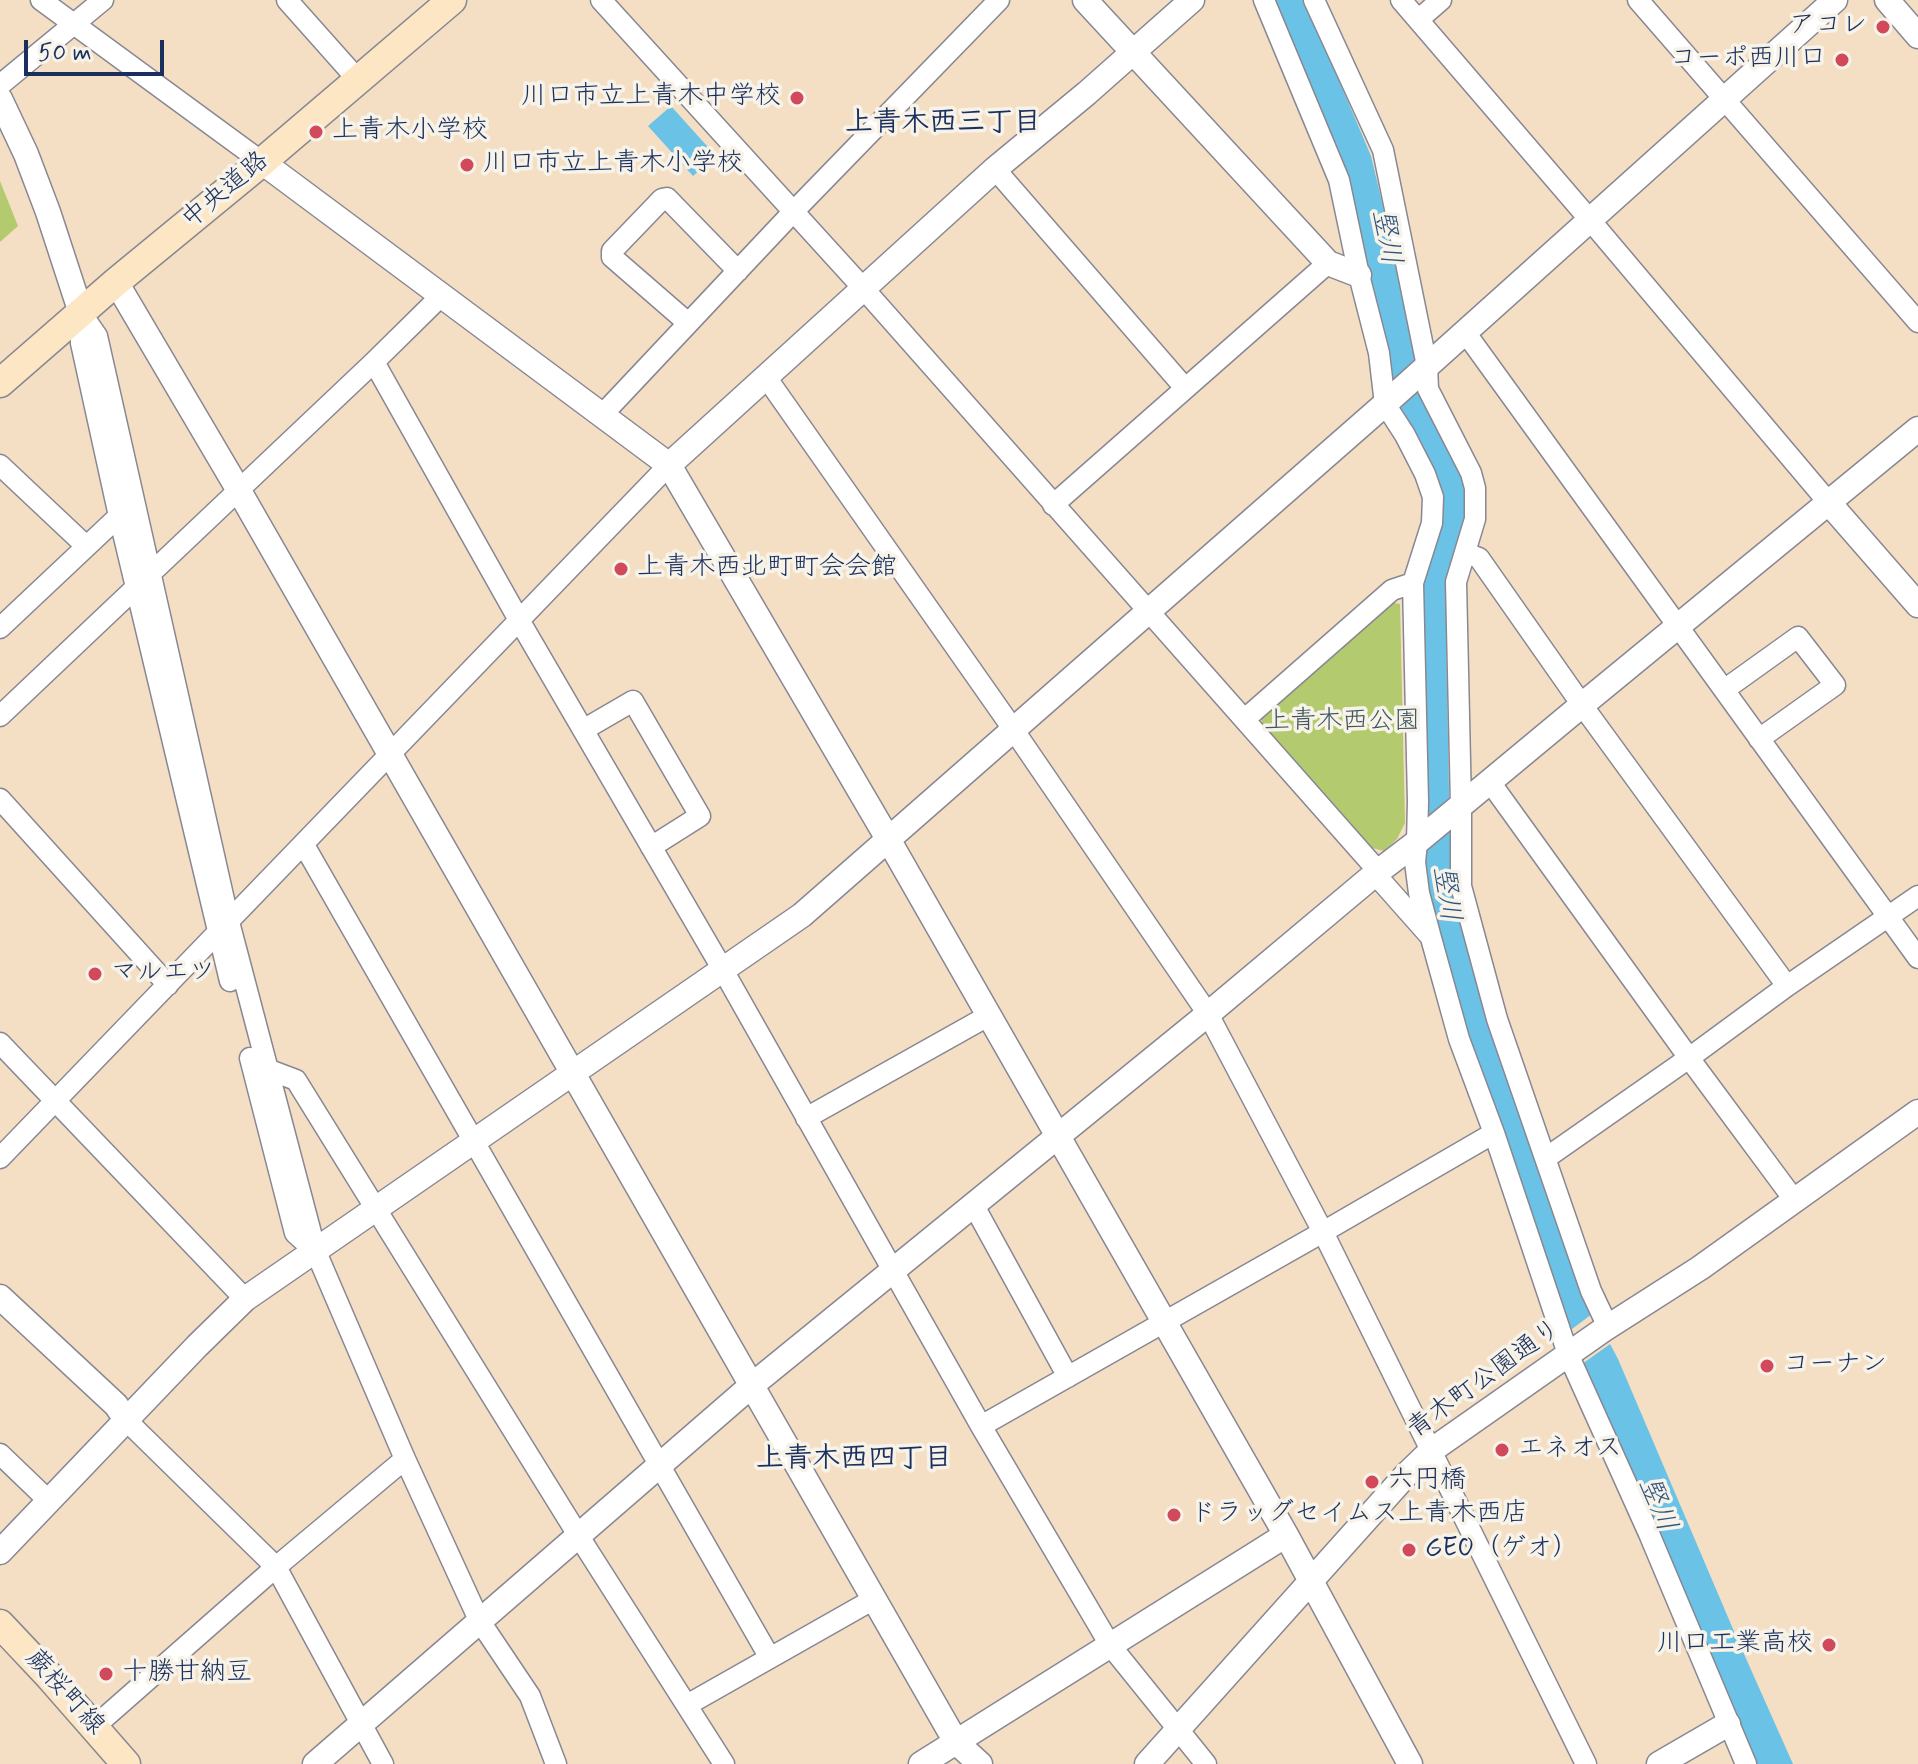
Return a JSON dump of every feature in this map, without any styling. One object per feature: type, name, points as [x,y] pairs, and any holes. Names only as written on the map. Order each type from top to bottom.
[{"type":"main road","name":"中央道路","points":[[0,383],[452,0]]},
{"type":"main road","name":"蕨桜町線","points":[[0,1624],[126,1764]]},
{"type":"street","points":[[41,0],[669,465],[888,839],[1286,1535],[1410,1764]]},
{"type":"street","points":[[0,85],[103,0]]},
{"type":"street","points":[[287,0],[359,81]]},
{"type":"street","points":[[601,0],[863,288],[1245,719],[1431,938]]},
{"type":"street","points":[[602,415],[999,0]]},
{"type":"street","points":[[1085,0],[1328,263],[1359,275]]},
{"type":"street","points":[[0,1158],[669,465],[995,169],[1192,0]]},
{"type":"street","points":[[1264,0],[1339,180],[1388,401],[1425,474],[1433,497],[1432,523],[1413,583],[1415,862],[1419,893],[1431,938],[1459,1039],[1572,1352],[1746,1764]]},
{"type":"street","points":[[1314,0],[1383,150],[1428,389],[1471,473],[1475,488],[1475,519],[1456,582],[1461,886],[1497,1019],[1605,1328]]},
{"type":"street","points":[[1401,0],[1829,503],[1914,594]]},
{"type":"street","points":[[1418,20],[1441,0]]},
{"type":"street","points":[[1638,0],[1918,322]]},
{"type":"street","points":[[0,1552],[245,1299],[802,915],[1388,401],[1835,0]]},
{"type":"street","points":[[1887,0],[1918,36]]},
{"type":"street","points":[[0,99],[26,154],[48,212],[81,313],[81,343],[128,514],[223,928],[260,1066],[295,1233],[316,1252],[405,1459],[479,1620],[530,1696],[556,1764]]},
{"type":"street","points":[[995,169],[1185,388]]},
{"type":"street","points":[[688,323],[612,257],[612,251],[662,199],[667,198],[738,271]]},
{"type":"street","points":[[1053,505],[1328,263]]},
{"type":"street","points":[[116,282],[238,489],[956,1742],[980,1764]]},
{"type":"street","points":[[0,716],[442,295]]},
{"type":"street","points":[[1465,332],[1918,958]]},
{"type":"street","points":[[374,362],[981,1426],[1110,1645],[1206,1764]]},
{"type":"street","points":[[766,377],[1208,1014],[1323,1232],[1586,1764]]},
{"type":"street","points":[[315,1764],[751,1386],[1918,429]]},
{"type":"street","points":[[0,465],[86,546]]},
{"type":"street","points":[[0,628],[86,546],[128,514]]},
{"type":"street","points":[[1466,553],[1479,558],[1787,986]]},
{"type":"street","points":[[1245,719],[1392,590],[1413,583]]},
{"type":"street","points":[[1724,690],[1798,637],[1835,685],[1759,739]]},
{"type":"street","points":[[583,730],[633,701],[700,816],[651,847]]},
{"type":"street","points":[[1490,782],[1795,1201]]},
{"type":"street","points":[[0,799],[168,985]]},
{"type":"street","points":[[304,845],[770,1658]]},
{"type":"street","points":[[1546,1158],[1918,896]]},
{"type":"street","points":[[806,1118],[988,1016]]},
{"type":"street","points":[[0,1043],[245,1299]]},
{"type":"street","points":[[260,1066],[296,1080],[724,1764]]},
{"type":"street","name":"青木町公園通り","points":[[1147,1764],[1406,1475],[1432,1450],[1605,1328],[1700,1268],[1918,1112]]},
{"type":"street","points":[[981,1426],[1494,1133]]},
{"type":"street","points":[[973,1204],[1068,1377]]},
{"type":"street","points":[[0,1297],[116,1405],[127,1421],[276,1567],[383,1764]]},
{"type":"street","points":[[0,1454],[49,1501]]},
{"type":"street","points":[[94,1727],[405,1459]]},
{"type":"street","points":[[921,1764],[1286,1535]]},
{"type":"street","points":[[687,1705],[874,1599]]},
{"type":"street","points":[[1659,1764],[1728,1724]]},
{"type":"green space","points":[[0,181],[18,226],[0,242]]},
{"type":"green space","name":"上青木西公園","points":[[1385,601],[1400,604],[1405,823],[1397,839],[1384,851],[1368,847],[1261,725],[1263,712]]},
{"type":"water","name":"竪川","points":[[1269,0],[1305,0],[1371,156],[1400,277],[1468,498],[1447,590],[1451,891],[1488,1017],[1589,1304],[1618,1359],[1793,1764],[1755,1764],[1591,1383],[1466,1042],[1424,894],[1417,609],[1437,517],[1395,410],[1341,167]]},
{"type":"water","points":[[671,106],[716,156],[693,176],[648,126]]},
{"type":"pier","points":[[1596,1311],[1613,1342],[1582,1364],[1568,1332]]},
{"type":"place","name":"アコレ","points":[[1883,27]]},
{"type":"place","name":"コーポ西川口","points":[[1842,60]]},
{"type":"place","name":"川口市立上青木中学校","points":[[797,98]]},
{"type":"place","name":"上青木小学校","points":[[316,132]]},
{"type":"place","name":"川口市立上青木小学校","points":[[467,165]]},
{"type":"place","name":"上青木西北町町会会館","points":[[621,569]]},
{"type":"place","name":"マルエツ","points":[[95,974]]},
{"type":"place","name":"コーナン","points":[[1767,1366]]},
{"type":"place","name":"エネオス","points":[[1502,1450]]},
{"type":"place","name":"六円橋","points":[[1372,1482]]},
{"type":"place","name":"ドラッグセイムス上青木西店","points":[[1174,1515]]},
{"type":"place","name":"GEO（ゲオ）","points":[[1409,1550]]},
{"type":"place","name":"川口工業高校","points":[[1829,1645]]},
{"type":"place","name":"十勝甘納豆","points":[[106,1674]]},
{"type":"district","name":"上青木西三丁目","points":[[943,124]]},
{"type":"district","name":"上青木西四丁目","points":[[854,1460]]}]
